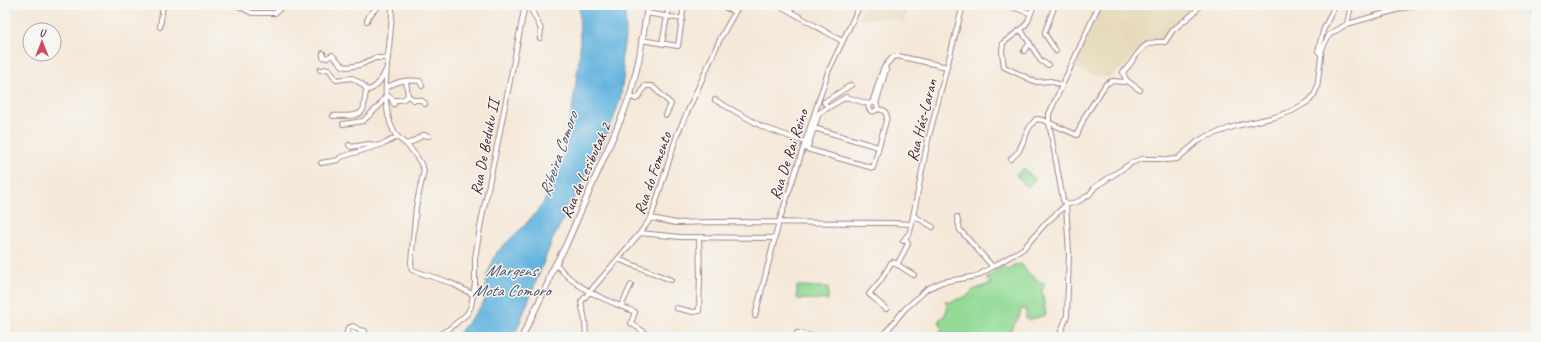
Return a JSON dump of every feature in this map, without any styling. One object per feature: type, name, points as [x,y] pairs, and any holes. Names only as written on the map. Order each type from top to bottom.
[{"type":"main road","name":"Rua de Lesibutak 2","points":[[522,337],[610,146],[630,96],[639,59],[648,5]]},
{"type":"street","points":[[160,27],[163,5]]},
{"type":"street","points":[[237,5],[252,13],[275,13],[284,5]]},
{"type":"street","points":[[367,21],[368,17],[379,5]]},
{"type":"street","points":[[392,5],[386,88],[389,116],[393,131],[422,164],[424,170],[416,207],[411,262],[412,270],[451,282],[474,295]]},
{"type":"street","name":"Rua De Beduku II","points":[[438,337],[467,314],[472,306],[481,222],[498,146],[525,5]]},
{"type":"street","points":[[529,5],[541,29],[540,38]]},
{"type":"street","points":[[662,44],[669,5]]},
{"type":"street","points":[[641,40],[678,46],[684,5]]},
{"type":"street","points":[[720,5],[735,12]]},
{"type":"street","name":"Rua do Fomento","points":[[586,337],[585,320],[581,302],[651,218],[677,135],[720,39],[738,5]]},
{"type":"street","points":[[779,5],[842,41]]},
{"type":"street","name":"Rua De Rai Reino","points":[[755,316],[779,222],[828,72],[860,5]]},
{"type":"street","name":"Rua Hás-Laran","points":[[897,265],[908,244],[905,240],[910,232],[914,216],[921,171],[928,140],[963,5]]},
{"type":"street","points":[[1013,5],[1015,8],[1030,13]]},
{"type":"street","points":[[1034,5],[1028,21],[1021,30],[1003,43],[1002,52],[1004,67],[1036,82],[1051,80],[1062,86]]},
{"type":"street","points":[[1055,5],[1045,32],[1056,51]]},
{"type":"street","points":[[1059,337],[1067,316],[1069,253],[1066,205],[1063,200],[1048,123],[1049,114],[1099,5]]},
{"type":"street","points":[[1140,90],[1126,80],[1123,72],[1130,66],[1136,54],[1146,45],[1157,42],[1165,42],[1173,30],[1195,12],[1200,5]]},
{"type":"street","points":[[1322,54],[1318,51],[1321,38],[1335,5]]},
{"type":"street","points":[[1347,24],[1351,5]]},
{"type":"street","points":[[882,337],[904,310],[927,289],[942,282],[977,276],[1023,249],[1046,223],[1066,205],[1079,201],[1090,195],[1095,187],[1133,162],[1142,159],[1177,160],[1197,142],[1205,137],[1236,126],[1292,112],[1309,101],[1314,95],[1317,88],[1323,44],[1329,35],[1347,24],[1400,7],[1414,5]]},
{"type":"street","points":[[1535,5],[1536,20]]},
{"type":"street","points":[[646,13],[683,19]]},
{"type":"street","points":[[1021,30],[1042,61],[1048,64]]},
{"type":"street","points":[[1024,51],[1030,43]]},
{"type":"street","points":[[323,53],[323,58],[325,59],[332,55],[343,66],[347,67],[360,65],[375,58],[388,58]]},
{"type":"street","points":[[878,109],[876,111],[871,111],[868,107],[873,104],[886,70],[885,66],[893,57],[898,56],[947,67]]},
{"type":"street","points":[[366,90],[371,89],[379,83],[388,68]]},
{"type":"street","points":[[320,70],[329,69],[336,80],[352,78],[362,84],[366,90]]},
{"type":"street","points":[[386,88],[403,80],[420,81],[422,86]]},
{"type":"street","points":[[1011,159],[1019,151],[1029,128],[1036,119],[1042,120],[1077,135],[1085,116],[1106,84],[1112,81],[1124,82],[1126,80]]},
{"type":"street","points":[[406,81],[408,96],[414,100],[425,102],[425,104]]},
{"type":"street","points":[[630,96],[636,99],[645,86],[652,86],[671,104],[666,115]]},
{"type":"street","points":[[828,108],[824,102],[851,86]]},
{"type":"street","points":[[333,116],[360,114],[364,108],[364,95],[366,90]]},
{"type":"street","points":[[386,95],[394,102],[402,100],[408,96]]},
{"type":"street","points":[[343,124],[363,121],[380,106],[386,95]]},
{"type":"street","points":[[846,97],[873,104],[878,109],[885,111],[886,117],[873,168],[807,149],[818,113],[846,97]]},
{"type":"street","points":[[715,100],[763,127],[805,142]]},
{"type":"street","points":[[814,128],[878,147]]},
{"type":"street","points":[[406,144],[423,135],[429,136]]},
{"type":"street","points":[[321,164],[338,160],[341,157],[388,142],[397,137]]},
{"type":"street","points":[[349,145],[351,147],[369,144],[374,146]]},
{"type":"street","points":[[914,216],[933,227]]},
{"type":"street","points":[[957,217],[960,230],[993,267]]},
{"type":"street","points":[[651,218],[676,223],[779,222],[912,224]]},
{"type":"street","points":[[640,233],[699,238],[776,238]]},
{"type":"street","points":[[676,308],[693,312],[699,311],[699,238]]},
{"type":"street","points":[[618,259],[671,280]]},
{"type":"street","points":[[886,309],[869,294],[881,280],[891,263],[893,262],[914,275]]},
{"type":"street","points":[[556,264],[568,276],[589,292],[636,313],[631,323],[644,332],[639,337]]},
{"type":"street","points":[[620,306],[631,285]]},
{"type":"street","points":[[346,337],[350,326],[365,331]]},
{"type":"street","points":[[797,333],[815,337]]},
{"type":"shaded area","points":[[864,5],[911,5],[903,23],[891,18],[857,19]]},
{"type":"shaded area","points":[[1101,5],[1185,5],[1193,10],[1177,22],[1166,40],[1156,40],[1145,43],[1126,66],[1110,77],[1097,76],[1074,68]]},
{"type":"green space","points":[[1024,168],[1035,180],[1027,187],[1016,175]]},
{"type":"green space","points":[[1021,264],[1032,276],[1045,283],[1042,291],[1046,315],[1029,320],[1026,318],[1026,309],[1021,309],[1019,317],[1006,337],[934,337],[942,329],[939,320],[944,316],[948,308],[945,300],[950,302],[967,296],[973,290],[992,283],[986,279],[1002,266],[1009,271],[1013,265]]},
{"type":"green space","points":[[797,286],[828,287],[828,300],[797,299]]},
{"type":"water","name":"Margens Mota Comoro","points":[[579,5],[627,5],[625,15],[626,32],[621,62],[624,72],[620,100],[609,131],[552,241],[514,337],[456,337],[484,302],[487,275],[497,252],[524,226],[543,204],[565,151],[580,52]]},
{"type":"water label","name":"Ribeira Comoro","points":[[558,154]]}]
